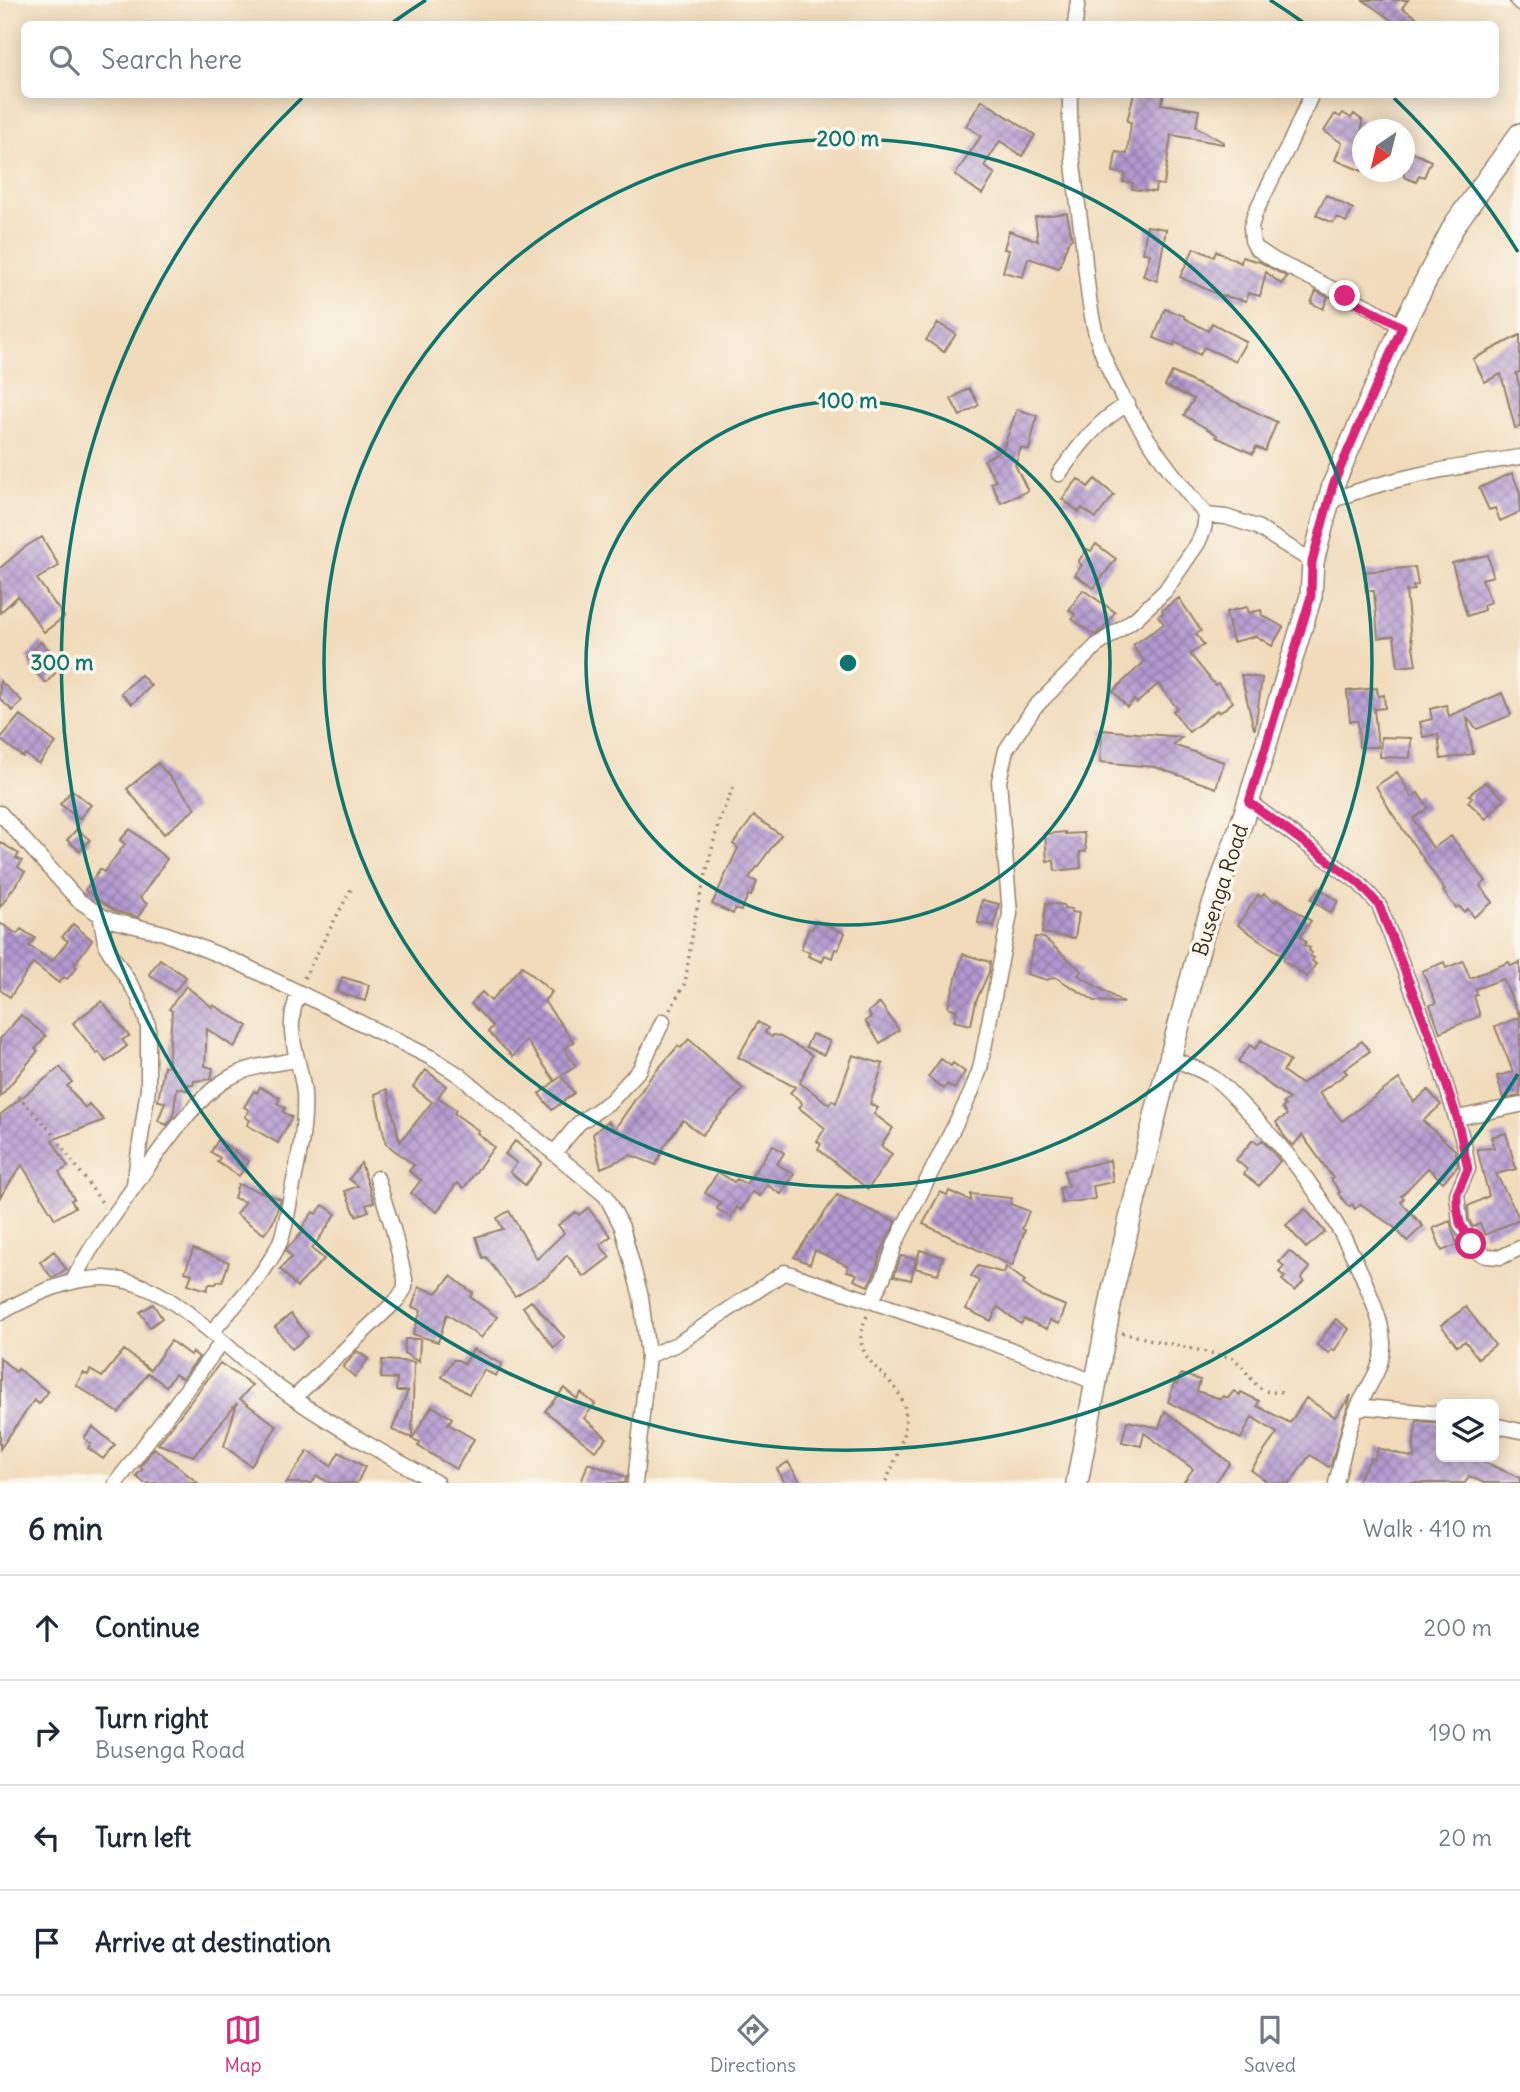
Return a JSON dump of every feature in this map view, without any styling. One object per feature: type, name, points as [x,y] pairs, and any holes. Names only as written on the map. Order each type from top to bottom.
[{"type":"street","points":[[1075,21],[1078,0]]},
{"type":"street","points":[[1070,98],[1069,129],[1082,231],[1085,279],[1097,337],[1107,364],[1128,404],[1170,471],[1206,514],[1257,527],[1312,562]]},
{"type":"street","points":[[1310,98],[1255,213],[1251,227],[1252,240],[1256,248],[1273,260],[1373,309],[1402,327]]},
{"type":"street","name":"Busenga Road","points":[[1077,1483],[1132,1204],[1203,934],[1249,802],[1311,596],[1312,562],[1333,485],[1402,327],[1438,253],[1455,224],[1520,134]]},
{"type":"street","points":[[1059,474],[1095,427],[1108,415],[1128,404]]},
{"type":"street","points":[[1328,502],[1364,487],[1520,457]]},
{"type":"street","points":[[874,1301],[895,1244],[971,1093],[980,1069],[1010,914],[999,781],[1006,750],[1034,708],[1096,646],[1136,618],[1165,591],[1199,543],[1206,514]]},
{"type":"street","points":[[1249,802],[1359,883],[1379,905],[1434,1046],[1457,1118],[1468,1169],[1457,1194],[1460,1223],[1471,1244],[1486,1256],[1501,1257],[1520,1248]]},
{"type":"street","points":[[0,813],[78,900],[100,915],[110,920],[164,933],[239,963],[441,1063],[606,1196],[622,1227],[640,1297],[648,1356],[635,1483]]},
{"type":"street","points":[[100,915],[106,946],[138,996],[148,1025],[148,1089],[134,1187]]},
{"type":"street","points":[[116,1483],[280,1242],[299,1158],[304,1121],[303,1091],[290,1021],[298,993]]},
{"type":"street","points":[[554,1153],[579,1123],[611,1101],[640,1069],[663,1020]]},
{"type":"street","points":[[1170,1058],[1205,1072],[1217,1080],[1298,1165],[1317,1192],[1360,1269],[1380,1320],[1383,1345],[1381,1360],[1373,1382],[1356,1411],[1336,1483]]},
{"type":"street","points":[[73,1282],[96,1238],[161,1148],[220,1084],[250,1069],[296,1060]]},
{"type":"street","points":[[1457,1118],[1520,1105]]},
{"type":"street","points":[[294,1398],[397,1300],[405,1288],[400,1255],[377,1178]]},
{"type":"street","points":[[648,1356],[677,1344],[785,1272],[1018,1351],[1096,1383]]},
{"type":"street","points":[[0,1313],[73,1282],[104,1278],[136,1285],[178,1304],[294,1398],[437,1483]]},
{"type":"street","points":[[1356,1411],[1366,1407],[1436,1414]]},
{"type":"street","points":[[1499,1426],[1520,1431]]},
{"type":"path","points":[[663,1020],[685,983],[695,917],[719,821],[734,785]]},
{"type":"path","points":[[298,993],[351,889]]},
{"type":"path","points":[[18,1096],[57,1139],[112,1218]]},
{"type":"path","points":[[874,1301],[861,1327],[863,1352],[877,1371],[894,1385],[905,1409],[900,1448],[885,1483]]},
{"type":"path","points":[[1106,1331],[1233,1357],[1243,1365],[1261,1390],[1272,1394],[1284,1391]]},
{"type":"building","points":[[1363,0],[1408,0],[1402,8],[1422,21],[1393,21]]},
{"type":"building","points":[[1133,98],[1163,98],[1161,104],[1199,110],[1196,127],[1223,144],[1171,135],[1164,185],[1156,184],[1155,192],[1132,189],[1133,183],[1123,182],[1125,174],[1113,172],[1116,152],[1127,154],[1131,122],[1127,121]]},
{"type":"building","points":[[982,100],[1035,135],[1022,156],[1000,141],[984,166],[995,174],[982,194],[955,175],[981,136],[966,126]]},
{"type":"building","points":[[1343,113],[1351,118],[1354,114],[1361,119],[1352,119],[1352,167],[1335,160],[1342,143],[1324,131],[1335,114],[1340,117]]},
{"type":"building","points":[[1415,153],[1431,161],[1424,177],[1419,175],[1416,182]]},
{"type":"building","points":[[1326,195],[1353,209],[1346,222],[1337,217],[1333,223],[1316,215]]},
{"type":"building","points":[[1067,213],[1072,239],[1069,240],[1059,268],[1028,258],[1023,277],[1003,272],[1009,250],[1004,249],[1009,231],[1038,241],[1035,217]]},
{"type":"building","points":[[1147,226],[1166,229],[1157,281],[1143,276],[1150,254],[1143,253]]},
{"type":"building","points":[[1194,248],[1214,257],[1216,251],[1241,263],[1242,257],[1260,262],[1287,277],[1281,284],[1266,272],[1260,296],[1248,293],[1246,301],[1219,295],[1180,277]]},
{"type":"building","points":[[1316,291],[1328,297],[1323,309],[1311,303]]},
{"type":"building","points":[[1165,309],[1184,316],[1208,331],[1212,323],[1246,342],[1235,361],[1204,347],[1200,355],[1175,342],[1174,346],[1154,338]]},
{"type":"building","points":[[938,323],[956,334],[944,352],[926,340]]},
{"type":"building","points":[[1520,335],[1520,372],[1516,373],[1520,388],[1520,427],[1515,428],[1501,374],[1485,382],[1473,359]]},
{"type":"building","points":[[1172,372],[1277,422],[1265,451],[1256,447],[1253,454],[1216,437],[1217,435],[1184,415],[1194,399],[1165,386]]},
{"type":"building","points":[[969,388],[979,405],[960,416],[951,399]]},
{"type":"building","points":[[1017,409],[1037,416],[1029,450],[1021,448],[1015,465],[1028,491],[1001,503],[991,483],[996,481],[984,460],[1003,449]]},
{"type":"building","points":[[1512,473],[1520,492],[1520,512],[1500,521],[1495,508],[1489,510],[1479,488]]},
{"type":"building","points":[[1078,479],[1088,487],[1095,479],[1114,495],[1096,518],[1082,508],[1079,512],[1062,499]]},
{"type":"building","points":[[42,537],[59,566],[37,579],[64,617],[44,632],[18,596],[0,613],[0,568]]},
{"type":"building","points":[[1096,544],[1116,559],[1094,588],[1075,575],[1082,565],[1078,562],[1087,549],[1091,551]]},
{"type":"building","points":[[1488,555],[1493,576],[1482,579],[1491,602],[1483,605],[1484,610],[1467,616],[1452,563]]},
{"type":"building","points":[[1415,567],[1418,585],[1413,586],[1414,590],[1406,591],[1416,665],[1398,667],[1394,636],[1378,638],[1374,591],[1366,591],[1364,572]]},
{"type":"building","points":[[1083,590],[1115,612],[1095,635],[1072,619],[1075,614],[1069,610]]},
{"type":"building","points":[[1179,598],[1201,631],[1196,634],[1204,645],[1190,654],[1233,702],[1219,713],[1217,710],[1189,732],[1173,711],[1177,708],[1158,684],[1137,703],[1134,700],[1127,707],[1113,691],[1144,662],[1133,645],[1164,624],[1158,616]]},
{"type":"building","points":[[1247,607],[1249,613],[1261,610],[1262,615],[1283,627],[1272,646],[1256,636],[1233,642],[1226,612]]},
{"type":"building","points":[[41,642],[60,661],[52,670],[55,673],[46,683],[28,665],[31,662],[26,657]]},
{"type":"building","points":[[141,675],[151,686],[132,704],[121,693]]},
{"type":"building","points":[[1241,675],[1262,678],[1255,729],[1254,729]]},
{"type":"building","points":[[0,681],[22,701],[13,711],[0,699]]},
{"type":"building","points":[[1377,688],[1378,696],[1384,695],[1385,708],[1374,709],[1378,747],[1359,747],[1358,721],[1350,721],[1347,691]]},
{"type":"building","points":[[1502,693],[1511,715],[1477,729],[1467,718],[1473,754],[1441,759],[1438,734],[1423,737],[1420,722],[1432,719],[1430,709],[1446,705],[1449,716]]},
{"type":"building","points":[[20,715],[56,743],[39,764],[25,754],[23,757],[0,739]]},
{"type":"building","points":[[1102,730],[1182,737],[1173,745],[1224,762],[1216,788],[1155,767],[1100,762]]},
{"type":"building","points":[[1381,737],[1411,738],[1410,758],[1380,757]]},
{"type":"building","points":[[158,763],[196,808],[164,834],[127,789]]},
{"type":"building","points":[[1397,772],[1412,797],[1418,793],[1428,808],[1413,819],[1433,848],[1451,836],[1486,881],[1480,886],[1493,902],[1474,917],[1468,909],[1464,912],[1459,906],[1456,908],[1443,891],[1445,890],[1376,786]]},
{"type":"building","points":[[1485,782],[1504,799],[1486,819],[1468,802],[1472,797],[1469,795]]},
{"type":"building","points":[[72,790],[91,805],[79,819],[60,804]]},
{"type":"building","points":[[754,816],[781,835],[749,878],[757,882],[751,896],[748,895],[741,911],[735,909],[733,914],[712,904],[738,848],[733,844]]},
{"type":"building","points":[[77,829],[90,840],[80,851],[67,840]]},
{"type":"building","points":[[130,829],[167,859],[140,898],[147,904],[138,917],[115,911],[85,890],[100,869],[104,872],[125,844],[120,840]]},
{"type":"building","points":[[1084,833],[1086,851],[1080,852],[1081,868],[1055,871],[1054,860],[1047,861],[1045,834]]},
{"type":"building","points":[[0,842],[19,854],[16,858],[22,861],[18,867],[25,872],[0,907]]},
{"type":"building","points":[[1319,888],[1338,901],[1331,913],[1311,899]]},
{"type":"building","points":[[1264,894],[1276,902],[1278,899],[1311,921],[1300,936],[1306,942],[1304,945],[1310,948],[1310,956],[1316,964],[1307,977],[1283,960],[1285,957],[1238,925],[1258,895],[1261,897]]},
{"type":"building","points":[[982,900],[999,904],[994,926],[978,923]]},
{"type":"building","points":[[1046,903],[1064,905],[1064,908],[1072,909],[1071,912],[1079,913],[1075,938],[1042,933]]},
{"type":"building","points":[[816,921],[845,933],[832,958],[825,955],[822,962],[808,956],[810,952],[801,949],[809,928],[812,929]]},
{"type":"building","points":[[0,923],[17,934],[21,929],[35,938],[29,946],[52,961],[68,941],[62,937],[73,924],[92,940],[67,979],[64,977],[59,983],[33,963],[10,997],[0,990]]},
{"type":"building","points":[[1035,937],[1044,938],[1082,971],[1078,975],[1124,1003],[1095,1001],[1055,977],[1047,980],[1027,974]]},
{"type":"building","points":[[963,954],[990,962],[989,972],[976,1001],[971,1025],[954,1021],[957,1010],[948,1007]]},
{"type":"building","points":[[160,959],[186,977],[174,992],[149,974]]},
{"type":"building","points":[[1463,961],[1470,978],[1509,962],[1511,966],[1520,962],[1520,1017],[1503,979],[1475,989],[1477,995],[1474,996],[1480,1016],[1440,1032],[1430,1005],[1436,1003],[1422,971],[1444,962],[1446,968]]},
{"type":"building","points":[[522,966],[552,992],[544,1001],[574,1042],[564,1049],[576,1066],[561,1076],[574,1093],[552,1110],[539,1094],[560,1077],[555,1081],[526,1040],[513,1057],[488,1032],[493,1026],[471,1004],[482,992],[491,1001]]},
{"type":"building","points":[[342,977],[369,985],[365,1001],[337,992]]},
{"type":"building","points":[[186,986],[212,1007],[213,1005],[248,1026],[234,1047],[207,1029],[205,1066],[213,1068],[211,1079],[194,1081],[193,1085],[188,1084],[187,1090],[177,1088],[173,1117],[167,1125],[158,1121],[165,1102],[158,1101],[164,1066],[168,1066],[172,1011],[169,1009]]},
{"type":"building","points":[[102,1001],[129,1036],[122,1040],[127,1046],[106,1062],[73,1023]]},
{"type":"building","points":[[880,1003],[899,1030],[880,1043],[865,1021],[871,1017],[868,1012]]},
{"type":"building","points":[[21,1015],[46,1036],[35,1049],[38,1051],[0,1097],[0,1039]]},
{"type":"building","points":[[1520,1017],[1520,1096],[1503,1099],[1497,1076],[1513,1072],[1495,1027]]},
{"type":"building","points":[[758,1022],[768,1028],[765,1033],[772,1037],[779,1036],[812,1055],[800,1083],[829,1104],[832,1100],[836,1103],[853,1055],[883,1064],[870,1104],[878,1108],[874,1114],[893,1128],[881,1146],[892,1154],[868,1189],[818,1149],[821,1144],[817,1141],[825,1128],[799,1108],[801,1101],[790,1093],[795,1087],[738,1057]]},
{"type":"building","points":[[812,1034],[830,1041],[824,1055],[806,1047]]},
{"type":"building","points":[[689,1039],[743,1089],[702,1135],[683,1120],[664,1147],[656,1165],[631,1155],[601,1168],[593,1134],[608,1121],[614,1130],[650,1078],[678,1046],[681,1048]]},
{"type":"building","points":[[1261,1040],[1290,1061],[1283,1071],[1301,1084],[1362,1041],[1370,1051],[1344,1070],[1347,1073],[1319,1093],[1342,1121],[1399,1079],[1414,1102],[1428,1090],[1441,1105],[1423,1121],[1455,1150],[1458,1166],[1443,1182],[1428,1168],[1401,1196],[1404,1198],[1401,1202],[1423,1226],[1407,1241],[1395,1228],[1361,1204],[1355,1209],[1352,1204],[1349,1207],[1338,1193],[1340,1192],[1331,1179],[1333,1178],[1302,1135],[1293,1146],[1284,1136],[1276,1122],[1287,1115],[1282,1108],[1285,1106],[1283,1103],[1289,1099],[1238,1061],[1250,1045],[1255,1049]]},
{"type":"building","points":[[941,1059],[951,1066],[953,1063],[965,1072],[954,1089],[947,1084],[944,1089],[928,1077]]},
{"type":"building","points":[[60,1067],[72,1082],[67,1086],[85,1108],[89,1104],[104,1120],[52,1140],[68,1167],[59,1172],[74,1199],[71,1200],[75,1207],[55,1219],[22,1165],[0,1197],[0,1115]]},
{"type":"building","points":[[426,1070],[446,1086],[438,1097],[456,1110],[454,1113],[479,1131],[477,1133],[494,1147],[464,1188],[457,1183],[437,1212],[411,1193],[421,1180],[409,1171],[414,1165],[386,1144],[375,1094],[387,1089],[400,1142],[432,1102],[413,1087]]},
{"type":"building","points":[[260,1087],[280,1098],[277,1103],[285,1108],[283,1112],[292,1117],[278,1143],[247,1125],[250,1120],[245,1117],[249,1110],[244,1107],[254,1091],[257,1093]]},
{"type":"building","points":[[1506,1133],[1516,1169],[1496,1174],[1520,1219],[1485,1235],[1480,1224],[1473,1227],[1469,1220],[1468,1206],[1489,1196],[1477,1149],[1494,1148],[1491,1137]]},
{"type":"building","points":[[218,1140],[249,1161],[239,1176],[217,1162],[220,1158],[211,1152]]},
{"type":"building","points":[[1253,1140],[1258,1144],[1262,1140],[1280,1161],[1259,1186],[1244,1174],[1247,1169],[1236,1160]]},
{"type":"building","points":[[515,1141],[542,1163],[525,1185],[510,1172],[517,1163],[505,1154]]},
{"type":"building","points":[[773,1145],[784,1153],[777,1164],[794,1174],[781,1194],[767,1185],[760,1196],[752,1192],[741,1210],[737,1207],[731,1217],[717,1209],[721,1203],[705,1193],[718,1172],[734,1182],[737,1179],[746,1184]]},
{"type":"building","points":[[1110,1160],[1113,1182],[1093,1186],[1095,1199],[1062,1203],[1059,1188],[1068,1186],[1064,1171]]},
{"type":"building","points":[[361,1163],[374,1202],[366,1205],[369,1211],[356,1216],[345,1191],[358,1186],[349,1179]]},
{"type":"building","points":[[238,1184],[281,1199],[273,1222],[264,1234],[236,1214],[245,1202],[234,1198]]},
{"type":"building","points":[[949,1191],[971,1201],[971,1194],[1012,1198],[1010,1204],[1029,1211],[1012,1266],[923,1224],[940,1192],[947,1195]]},
{"type":"building","points":[[837,1195],[896,1222],[881,1251],[868,1286],[854,1280],[857,1274],[847,1271],[848,1266],[815,1250],[810,1264],[794,1257]]},
{"type":"building","points":[[323,1205],[336,1214],[312,1249],[324,1259],[297,1287],[280,1269],[292,1257],[286,1251],[288,1247],[304,1231],[301,1229],[313,1212],[316,1214]]},
{"type":"building","points":[[588,1208],[611,1236],[600,1245],[610,1257],[584,1277],[567,1255],[547,1277],[515,1296],[486,1257],[483,1258],[476,1237],[503,1229],[497,1218],[509,1211],[537,1259],[564,1233],[558,1225],[576,1212],[579,1215]]},
{"type":"building","points":[[1305,1209],[1325,1232],[1306,1248],[1286,1225]]},
{"type":"building","points":[[1450,1221],[1457,1245],[1442,1251],[1433,1228]]},
{"type":"building","points":[[193,1249],[229,1262],[222,1282],[209,1284],[207,1290],[188,1284],[192,1274],[185,1272]]},
{"type":"building","points":[[920,1250],[943,1257],[938,1274],[915,1268]]},
{"type":"building","points":[[54,1251],[66,1269],[52,1278],[40,1262]]},
{"type":"building","points":[[1289,1251],[1310,1268],[1295,1291],[1282,1280],[1285,1277],[1279,1272],[1284,1266],[1279,1262]]},
{"type":"building","points":[[901,1256],[916,1259],[911,1280],[894,1276]]},
{"type":"building","points":[[978,1266],[1004,1273],[1006,1267],[1037,1294],[1066,1306],[1059,1324],[1050,1320],[1047,1329],[1024,1319],[1021,1324],[998,1307],[991,1321],[966,1309],[979,1281],[971,1276]]},
{"type":"building","points":[[451,1276],[473,1293],[470,1297],[497,1317],[481,1338],[447,1314],[438,1342],[413,1334],[421,1310],[412,1307],[419,1287],[437,1293]]},
{"type":"building","points":[[531,1301],[565,1338],[554,1348],[523,1307]]},
{"type":"building","points":[[153,1304],[162,1318],[150,1327],[140,1312]]},
{"type":"building","points":[[1466,1307],[1495,1345],[1478,1358],[1465,1341],[1457,1346],[1441,1325]]},
{"type":"building","points":[[291,1314],[308,1336],[292,1349],[275,1327]]},
{"type":"building","points":[[1336,1319],[1349,1329],[1334,1351],[1332,1349],[1329,1353],[1317,1345]]},
{"type":"building","points":[[405,1339],[420,1339],[419,1362],[404,1353]]},
{"type":"building","points":[[171,1341],[190,1355],[192,1352],[199,1357],[182,1379],[175,1374],[166,1386],[148,1373],[119,1413],[76,1385],[83,1373],[88,1375],[90,1370],[102,1377],[124,1350],[150,1370]]},
{"type":"building","points":[[473,1349],[502,1364],[496,1376],[484,1370],[469,1394],[442,1377],[453,1360],[465,1364]]},
{"type":"building","points":[[357,1351],[368,1359],[355,1377],[343,1367]]},
{"type":"building","points":[[0,1358],[16,1372],[18,1369],[48,1392],[39,1404],[34,1400],[0,1449]]},
{"type":"building","points":[[382,1360],[414,1362],[412,1438],[392,1430],[408,1391],[396,1391],[397,1379],[381,1378]]},
{"type":"building","points":[[220,1363],[252,1385],[240,1399],[277,1426],[251,1466],[224,1446],[237,1403],[194,1456],[158,1444]]},
{"type":"building","points":[[1181,1374],[1200,1380],[1197,1391],[1221,1399],[1223,1396],[1228,1398],[1234,1391],[1240,1395],[1241,1392],[1259,1401],[1257,1406],[1290,1423],[1306,1398],[1335,1417],[1351,1395],[1331,1465],[1329,1467],[1310,1455],[1290,1483],[1269,1483],[1251,1470],[1277,1433],[1252,1417],[1241,1439],[1168,1402],[1174,1383],[1177,1384]]},
{"type":"building","points":[[564,1388],[577,1399],[581,1393],[595,1404],[584,1418],[607,1438],[595,1451],[545,1411]]},
{"type":"building","points":[[432,1406],[452,1418],[448,1424],[474,1439],[456,1469],[418,1446],[420,1442],[412,1439]]},
{"type":"building","points":[[1165,1411],[1230,1463],[1215,1483],[1183,1483],[1193,1469],[1144,1433],[1141,1446],[1122,1442],[1127,1421],[1159,1428]]},
{"type":"building","points":[[1417,1421],[1436,1423],[1436,1462],[1484,1462],[1520,1478],[1520,1483],[1484,1483],[1469,1476],[1465,1483],[1356,1483],[1371,1458],[1374,1460],[1378,1448],[1414,1458]]},
{"type":"building","points":[[93,1427],[115,1445],[103,1459],[88,1448],[91,1444],[84,1438]]},
{"type":"building","points":[[154,1448],[198,1483],[144,1483],[136,1476],[143,1469],[140,1467]]},
{"type":"building","points":[[308,1451],[331,1466],[339,1452],[365,1467],[357,1483],[330,1483],[317,1476],[312,1483],[286,1483]]},
{"type":"building","points":[[788,1462],[801,1483],[785,1483],[777,1469]]},
{"type":"building","points":[[588,1463],[626,1477],[625,1483],[581,1483]]},
{"type":"route","points":[[1345,296],[1402,327],[1333,485],[1312,562],[1311,596],[1249,802],[1359,883],[1379,905],[1434,1046],[1457,1118],[1468,1169],[1457,1194],[1457,1206],[1460,1223],[1471,1244]]}]
